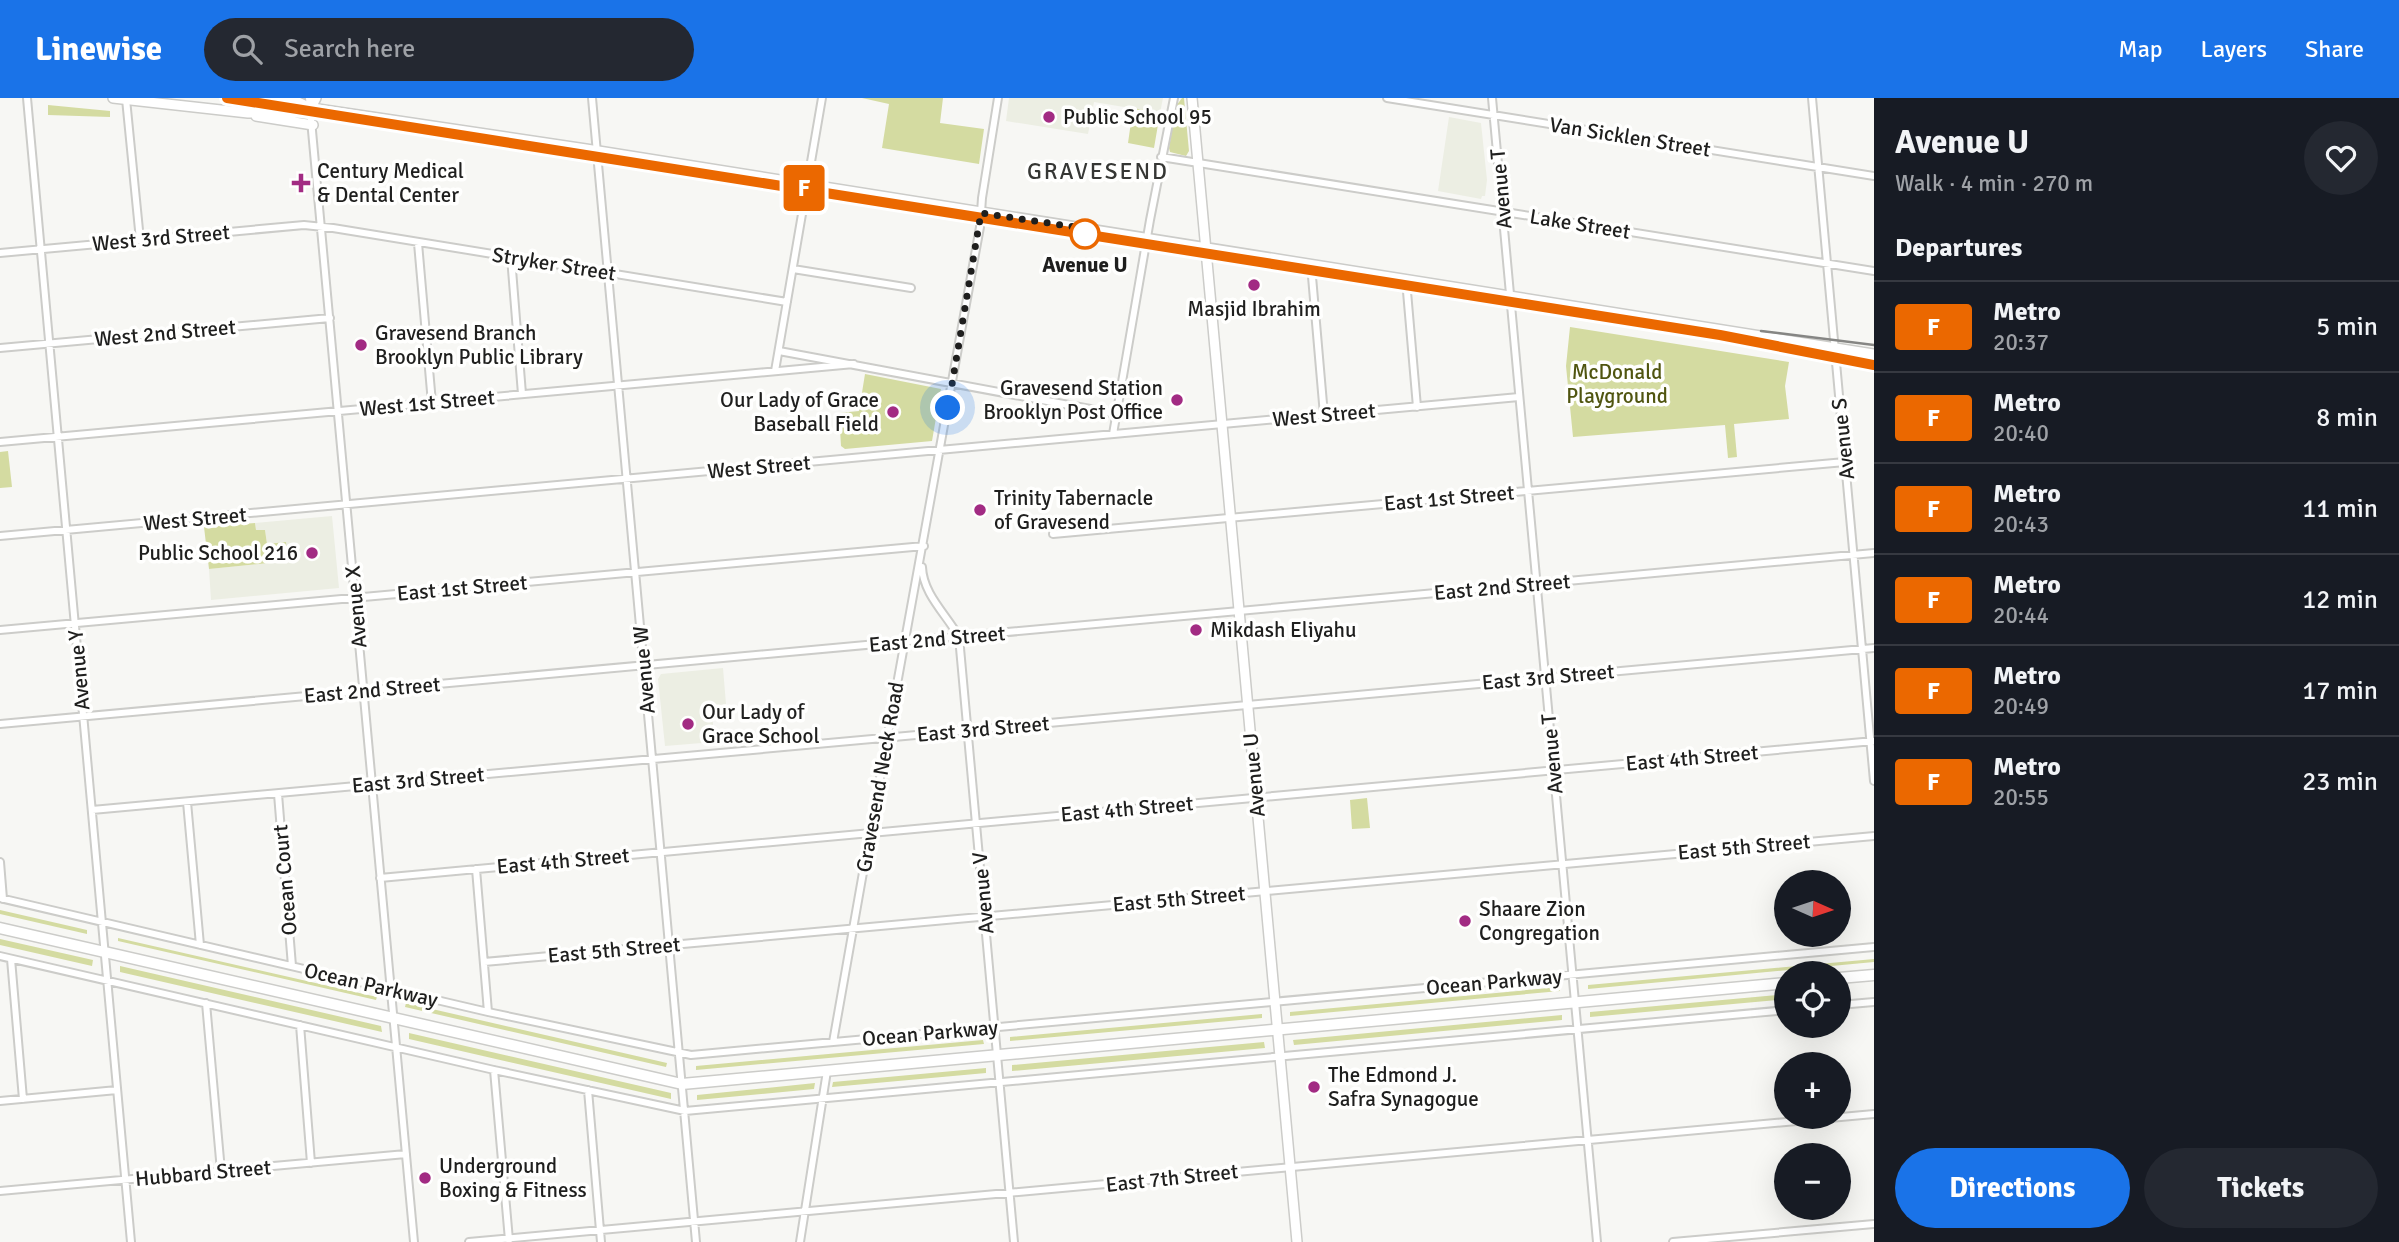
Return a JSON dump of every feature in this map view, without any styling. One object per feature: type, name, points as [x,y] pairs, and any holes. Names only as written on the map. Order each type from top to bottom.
[{"type":"main road","points":[[113,98],[248,113],[300,113],[316,98]]},
{"type":"main road","points":[[266,98],[1874,354]]},
{"type":"main road","name":"Avenue U","points":[[1192,98],[1297,1242]]},
{"type":"main road","points":[[248,113],[260,118],[313,125]]},
{"type":"main road","name":"Ocean Parkway","points":[[0,928],[682,1084],[1774,984]]},
{"type":"main road","points":[[1851,977],[1874,975]]},
{"type":"street","name":"Avenue Y","points":[[27,98],[131,1242]]},
{"type":"street","name":"Avenue W","points":[[592,98],[696,1242]]},
{"type":"street","points":[[775,371],[822,98]]},
{"type":"street","name":"Gravesend Neck Road","points":[[833,1042],[886,738],[953,382],[998,98]]},
{"type":"street","points":[[1113,434],[1161,157],[1174,98]]},
{"type":"street","name":"Van Sicklen Street","points":[[1387,98],[1874,176]]},
{"type":"street","name":"Avenue T","points":[[1492,98],[1597,1242]]},
{"type":"street","name":"Avenue S","points":[[1812,98],[1874,781]]},
{"type":"street","points":[[126,99],[140,240]]},
{"type":"street","name":"Avenue X","points":[[310,103],[414,1242]]},
{"type":"street","name":"Lake Street","points":[[1161,157],[1874,271]]},
{"type":"street","name":"West 3rd Street","points":[[0,253],[304,225],[321,227]]},
{"type":"street","name":"Stryker Street","points":[[321,227],[787,302]]},
{"type":"street","points":[[418,243],[432,403]]},
{"type":"street","points":[[511,257],[522,394]]},
{"type":"street","points":[[1311,265],[1324,415]]},
{"type":"street","points":[[793,269],[911,288]]},
{"type":"street","points":[[1406,280],[1417,407]]},
{"type":"street","name":"West 2nd Street","points":[[0,348],[330,318]]},
{"type":"street","points":[[779,351],[1116,414]]},
{"type":"street","name":"West 1st Street","points":[[0,442],[854,364]]},
{"type":"street","name":"West Street","points":[[0,536],[1519,397]]},
{"type":"street","name":"East 1st Street","points":[[1053,534],[1845,462]]},
{"type":"street","name":"East 1st Street","points":[[0,630],[924,546]]},
{"type":"street","name":"East 2nd Street","points":[[0,724],[1874,553]]},
{"type":"street","name":"Avenue V","points":[[922,555],[925,585],[958,637],[1014,1242]]},
{"type":"street","name":"East 3rd Street","points":[[92,810],[1874,648]]},
{"type":"street","name":"East 4th Street","points":[[380,878],[1872,741]]},
{"type":"street","name":"Ocean Court","points":[[278,794],[292,966]]},
{"type":"street","points":[[187,802],[200,945]]},
{"type":"street","name":"East 5th Street","points":[[484,962],[1874,835]]},
{"type":"street","points":[[0,862],[2,899]]},
{"type":"street","points":[[476,869],[488,1012]]},
{"type":"street","name":"Ocean Parkway","points":[[2,899],[488,1012],[691,1055],[1874,947]]},
{"type":"street","points":[[0,956],[494,1070],[685,1111],[1774,1011]]},
{"type":"street","points":[[11,959],[23,1099]]},
{"type":"street","points":[[1851,1004],[1874,1002]]},
{"type":"street","points":[[206,1003],[221,1171]]},
{"type":"street","points":[[300,1024],[311,1163]]},
{"type":"street","points":[[494,1070],[509,1240]]},
{"type":"street","points":[[800,1242],[827,1071]]},
{"type":"street","points":[[0,1101],[117,1090]]},
{"type":"street","points":[[588,1090],[601,1242]]},
{"type":"street","name":"East 7th Street","points":[[469,1242],[1874,1114]]},
{"type":"street","name":"Hubbard Street","points":[[0,1191],[406,1154]]},
{"type":"street","points":[[1672,1242],[1874,1224]]},
{"type":"shaded area","name":"Public School 95","points":[[1009,98],[1163,98],[1160,113],[1094,102],[1088,134],[1006,121]]},
{"type":"shaded area","points":[[1449,117],[1481,123],[1487,180],[1485,196],[1481,199],[1438,191]]},
{"type":"shaded area","name":"Public School 216","points":[[332,516],[339,588],[211,600],[209,569],[288,561],[286,543],[267,544],[265,530],[256,530],[255,523]]},
{"type":"shaded area","name":"Our Lady of Grace School","points":[[723,668],[726,704],[712,706],[714,742],[665,746],[658,679],[661,674]]},
{"type":"green space","points":[[862,98],[943,98],[940,123],[984,129],[979,164],[882,148],[889,104]]},
{"type":"green space","points":[[1182,98],[1189,151],[1186,156],[1170,152],[1169,148],[1176,106]]},
{"type":"green space","points":[[48,105],[110,111],[110,117],[48,115]]},
{"type":"green space","points":[[1133,108],[1160,113],[1154,148],[1128,143]]},
{"type":"green space","name":"McDonald Playground","points":[[1570,327],[1789,362],[1785,386],[1789,419],[1734,424],[1737,457],[1728,458],[1725,425],[1573,437],[1566,366]]},
{"type":"green space","name":"Our Lady of Grace Baseball Field","points":[[865,374],[941,389],[932,441],[845,449],[841,446],[839,413],[859,411]]},
{"type":"green space","points":[[8,451],[12,487],[0,488],[0,452]]},
{"type":"green space","points":[[255,523],[256,530],[265,530],[267,544],[286,542],[288,561],[209,569],[204,527]]},
{"type":"green space","points":[[1367,798],[1370,828],[1352,829],[1350,800]]},
{"type":"green space","points":[[0,910],[87,930],[87,934],[0,914]]},
{"type":"green space","points":[[118,938],[377,997],[376,1000],[118,941]]},
{"type":"green space","points":[[0,939],[93,960],[92,966],[0,945]]},
{"type":"green space","points":[[1874,959],[1874,962],[1851,964],[1851,961]]},
{"type":"green space","points":[[120,966],[381,1026],[382,1032],[120,972]]},
{"type":"green space","points":[[1774,968],[1774,971],[1588,989],[1588,985]]},
{"type":"green space","points":[[1560,987],[1560,991],[1290,1016],[1290,1012]]},
{"type":"green space","points":[[1774,995],[1774,1000],[1590,1017],[1590,1012]]},
{"type":"green space","points":[[406,1003],[667,1063],[666,1067],[405,1007]]},
{"type":"green space","points":[[1262,1014],[1262,1018],[1010,1041],[1010,1037]]},
{"type":"green space","points":[[1562,1015],[1562,1020],[1294,1045],[1293,1040]]},
{"type":"green space","points":[[409,1033],[671,1093],[671,1099],[409,1039]]},
{"type":"green space","points":[[983,1040],[984,1044],[696,1070],[696,1066]]},
{"type":"green space","points":[[1264,1042],[1265,1048],[1012,1071],[1012,1065]]},
{"type":"green space","points":[[986,1068],[986,1073],[832,1087],[833,1082]]},
{"type":"green space","points":[[815,1083],[814,1089],[697,1100],[697,1095]]},
{"type":"railway","points":[[226,98],[353,116],[1746,339],[1874,365]]},
{"type":"railway","points":[[1761,331],[1874,345]]},
{"type":"metro line","name":"F","points":[[227,98],[1776,344],[1874,365]]},
{"type":"place","name":"Public School 95","points":[[1049,117]]},
{"type":"place","name":"Century Medical & Dental Center","points":[[301,183]]},
{"type":"place","name":"Avenue U","points":[[1085,234]]},
{"type":"place","name":"Masjid Ibrahim","points":[[1254,285]]},
{"type":"place","name":"Gravesend Branch Brooklyn Public Library","points":[[361,345]]},
{"type":"place","name":"Gravesend Station Brooklyn Post Office","points":[[1177,400]]},
{"type":"place","name":"Our Lady of Grace Baseball Field","points":[[893,412]]},
{"type":"place","name":"Trinity Tabernacle of Gravesend","points":[[980,510]]},
{"type":"place","name":"Public School 216","points":[[312,553]]},
{"type":"place","name":"Mikdash Eliyahu","points":[[1196,630]]},
{"type":"place","name":"Our Lady of Grace School","points":[[688,724]]},
{"type":"place","name":"Shaare Zion Congregation","points":[[1465,921]]},
{"type":"place","name":"The Edmond J. Safra Synagogue","points":[[1314,1087]]},
{"type":"place","name":"Underground Boxing & Fitness","points":[[425,1178]]},
{"type":"district","name":"GRAVESEND","points":[[1098,171]]},
{"type":"route","points":[[948,408],[981,228],[981,213],[1095,230],[1085,234]]}]
